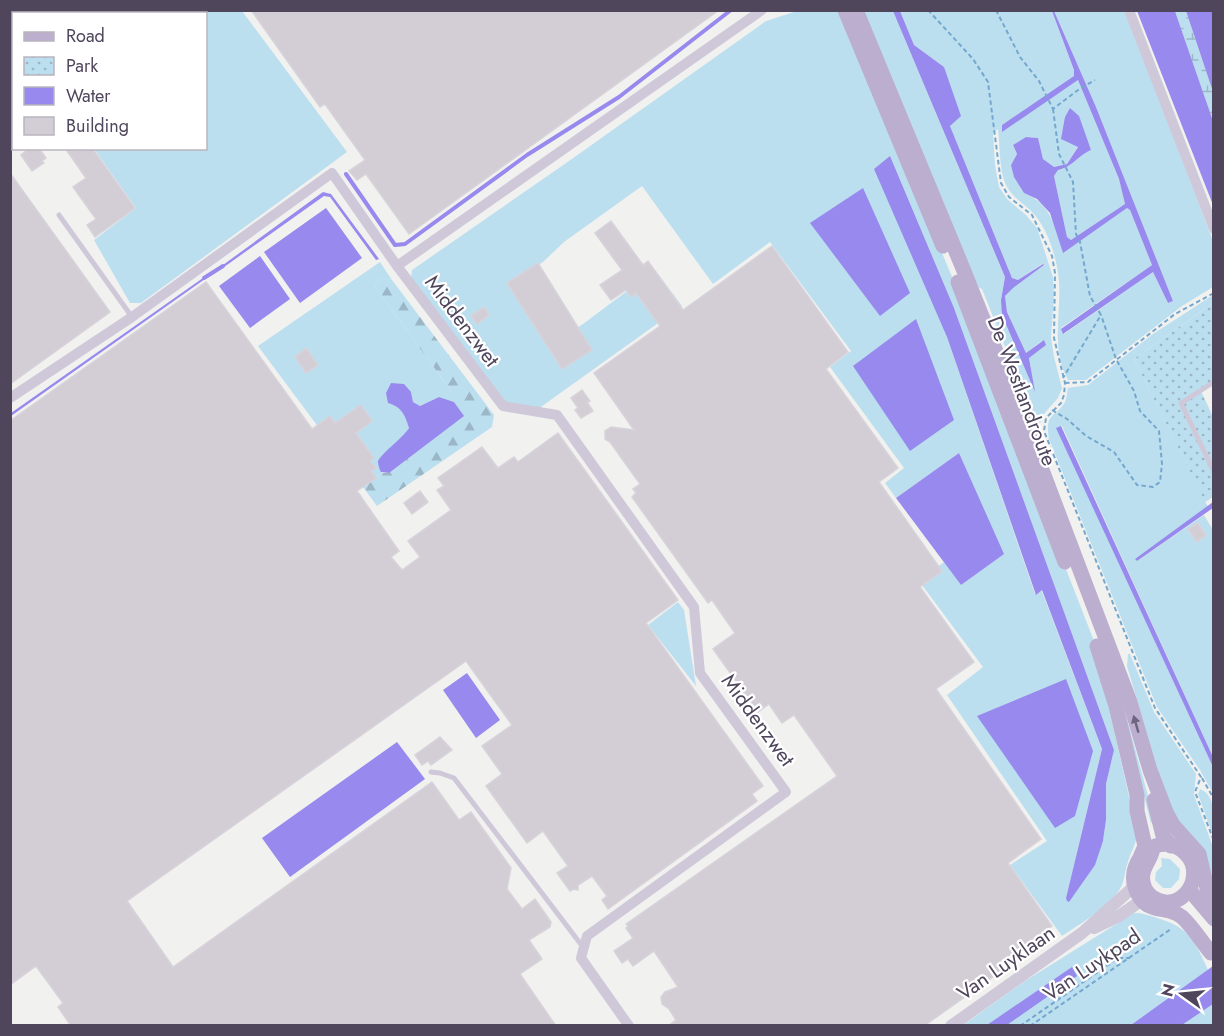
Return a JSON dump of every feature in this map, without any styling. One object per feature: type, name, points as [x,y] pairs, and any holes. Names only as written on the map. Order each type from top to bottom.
[{"type":"main road","name":"De Westlandroute","points":[[845,10],[956,277],[1101,658],[1116,706],[1137,795],[1144,808],[1147,851]]},
{"type":"main road","name":"De Westlandroute","points":[[856,10],[1022,417],[1130,702],[1150,771],[1166,812],[1173,825],[1199,854],[1208,892],[1214,906]]},
{"type":"main road","name":"De Westlandroute","points":[[1150,771],[1161,830],[1166,841],[1184,852],[1192,864],[1194,874],[1190,888]]},
{"type":"main road","points":[[1172,846],[1147,851],[1134,872],[1134,884],[1153,908],[1172,906],[1190,888],[1214,918]]},
{"type":"main road","points":[[1147,851],[1152,856],[1144,867],[1142,876],[1147,899]]},
{"type":"main road","points":[[1172,906],[1212,956]]},
{"type":"street","name":"Middenzwet","points":[[397,266],[762,10]]},
{"type":"street","points":[[1129,10],[1214,229]]},
{"type":"street","name":"Middenzwet","points":[[10,398],[132,317],[332,173],[397,266],[502,406],[556,415],[694,607],[700,673],[786,792],[587,936],[584,948]]},
{"type":"street","name":"Van Luyklaan","points":[[951,1026],[1083,933],[1134,884]]},
{"type":"street","name":"Van Luyklaan","points":[[1083,933],[1119,916],[1147,899]]},
{"type":"street","points":[[584,948],[581,958],[629,1026]]},
{"type":"lane","points":[[59,215],[132,317]]},
{"type":"lane","points":[[1214,382],[1181,403],[1214,472]]},
{"type":"lane","points":[[430,772],[454,778],[584,948]]},
{"type":"path","points":[[928,10],[973,59],[988,81],[1001,183],[1009,198],[1032,216],[1052,256],[1055,273],[1054,338],[1065,383],[1061,403],[1046,418],[1044,431],[1155,708],[1214,799]]},
{"type":"path","points":[[996,10],[1020,57],[1039,81],[1050,100],[1062,163],[1073,182],[1076,234],[1080,242],[1090,296],[1099,310],[1116,359],[1134,391],[1140,411],[1159,431],[1162,464],[1160,482],[1153,487],[1137,486],[1114,452],[1086,436],[1067,419],[1052,410]]},
{"type":"path","points":[[1053,109],[1095,80]]},
{"type":"path","points":[[1065,383],[1088,382],[1174,314],[1214,293]]},
{"type":"path","points":[[1063,378],[1101,315]]},
{"type":"path","points":[[1201,777],[1195,792],[1214,841]]},
{"type":"path","name":"Van Luykpad","points":[[1030,1026],[1171,929]]},
{"type":"path","points":[[1020,1026],[1118,958],[1130,958]]},
{"type":"green space","points":[[155,10],[242,11],[347,152],[141,303],[130,303],[94,240],[136,208],[95,150],[207,150],[207,12],[152,12]]},
{"type":"green space","points":[[797,11],[840,11],[953,279],[1094,641],[1137,836],[1118,892],[1095,914],[1062,936],[1010,865],[1047,841],[947,695],[983,667],[919,581],[944,562],[961,585],[1003,554],[959,453],[896,498],[885,483],[904,468],[830,367],[851,351],[770,242],[713,284],[642,186],[564,242],[543,262],[510,283],[550,345],[583,324],[655,270],[682,306],[538,409],[505,404],[411,278],[412,270],[766,21]],"holes":[[[890,156],[954,308],[1114,750],[1106,784],[1106,820],[1103,841],[1066,898],[1102,749],[1041,589],[1035,594],[947,337]]]},
{"type":"green space","points":[[861,11],[893,11],[1005,277],[1001,300],[1034,389],[1029,357],[1043,340],[1026,353],[1007,312],[1005,296],[1012,288],[1044,265],[1042,264],[1018,280],[1012,278],[950,126],[944,67],[914,45],[900,11],[1052,11],[1074,70],[1074,77],[1002,125],[1002,131],[1078,80],[1119,179],[1125,204],[1071,240],[1067,237],[1054,176],[1058,170],[1091,150],[1071,108],[1065,117],[1078,146],[1067,164],[1054,167],[1043,159],[1038,138],[1026,137],[1013,146],[1017,154],[1011,165],[1024,193],[1041,203],[1051,217],[1063,252],[1127,208],[1130,210],[1152,265],[1061,328],[1064,334],[1153,272],[1168,303],[1173,301],[1096,107],[1054,11],[1126,11],[1213,241],[1213,287],[1182,306],[1086,380],[1068,380],[1059,352],[1059,281],[1053,252],[1040,222],[1013,195],[1005,183],[998,129],[993,132],[999,187],[1008,200],[1037,228],[1053,277],[1051,337],[1062,388],[1058,398],[1043,415],[1038,429],[982,289],[978,287]]},
{"type":"green space","points":[[1175,11],[1186,11],[1213,92],[1213,121]]},
{"type":"green space","points":[[380,262],[392,280],[383,278],[374,285],[454,395],[454,402],[439,397],[420,406],[413,402],[411,392],[397,406],[404,412],[409,428],[404,436],[380,458],[382,473],[363,487],[258,346]]},
{"type":"green space","points":[[383,278],[392,280],[494,415],[492,427],[377,506],[363,487],[382,473],[389,473],[463,416],[454,402],[454,395],[374,285]]},
{"type":"green space","points":[[1213,295],[1213,303],[1134,359],[1208,507],[1136,559],[1137,561],[1204,515],[1213,530],[1213,757],[1062,426],[1057,428],[1213,767],[1213,793],[1157,707],[1049,439],[1048,424],[1065,402],[1068,388],[1088,385],[1153,334]]},
{"type":"green space","points":[[1213,303],[1213,381],[1201,391],[1214,419],[1213,497],[1205,502],[1134,359]]},
{"type":"green space","points":[[678,602],[684,610],[696,686],[648,625]]},
{"type":"green space","points":[[1128,654],[1130,654],[1154,712],[1196,774],[1194,795],[1213,847],[1213,899],[1186,835],[1168,805],[1127,666]]},
{"type":"green space","points":[[1109,660],[1125,711],[1155,822],[1151,823]]},
{"type":"green space","points":[[1200,789],[1205,792],[1212,803],[1213,836],[1198,794]]},
{"type":"green space","points":[[1161,858],[1170,859],[1180,869],[1179,879],[1171,888],[1163,888],[1155,880],[1156,872],[1162,866]]},
{"type":"green space","points":[[1134,913],[1146,914],[1184,931],[1195,943],[1208,970],[1131,1025],[962,1026],[1025,981]]},
{"type":"green space","points":[[1213,1004],[1213,1025],[1182,1025]]},
{"type":"water","points":[[893,11],[900,11],[914,45],[944,67],[961,116],[950,126],[1012,278],[1018,280],[1044,265],[1005,296],[1007,312],[1026,353],[1044,340],[1046,345],[1029,358],[1035,392],[1002,315],[1001,300],[1005,277]]},
{"type":"water","points":[[1052,11],[1054,11],[1096,107],[1173,301],[1168,303],[1153,272],[1063,334],[1061,329],[1152,265],[1130,210],[1127,208],[1063,253],[1050,213],[1037,199],[1024,193],[1014,177],[1011,165],[1017,154],[1013,145],[1026,137],[1038,138],[1043,159],[1054,167],[1067,164],[1078,147],[1061,139],[1065,117],[1070,108],[1079,116],[1091,150],[1058,170],[1054,176],[1067,237],[1071,240],[1125,204],[1119,179],[1078,80],[1002,132],[1002,125],[1074,76],[1074,70]]},
{"type":"water","points":[[1137,11],[1175,11],[1213,121],[1213,205]]},
{"type":"water","points":[[1186,11],[1213,11],[1213,92]]},
{"type":"water","points":[[890,156],[954,308],[1114,750],[1106,784],[1106,820],[1103,841],[1095,865],[1069,902],[1066,898],[1102,749],[1042,590],[1036,595],[947,337],[874,169]]},
{"type":"water","points":[[863,188],[910,293],[880,316],[810,223]]},
{"type":"water","points":[[323,192],[331,194],[379,259],[376,260],[330,197],[324,196],[224,267],[223,265]]},
{"type":"water","points":[[326,208],[362,258],[300,303],[264,252]]},
{"type":"water","points":[[260,256],[290,299],[250,328],[219,286]]},
{"type":"water","points":[[203,278],[205,279],[11,416],[11,413]]},
{"type":"water","points":[[916,319],[954,420],[910,451],[853,366]]},
{"type":"water","points":[[391,383],[404,384],[411,392],[413,402],[420,406],[439,397],[454,402],[464,416],[389,473],[381,472],[379,459],[409,428],[402,412],[388,403],[386,393]]},
{"type":"water","points":[[1061,426],[1213,757],[1213,767],[1056,428]]},
{"type":"water","points":[[959,453],[1004,554],[961,585],[896,498]]},
{"type":"water","points":[[1213,502],[1213,508],[1137,561],[1135,559]]},
{"type":"water","points":[[467,673],[500,720],[476,738],[443,690]]},
{"type":"water","points":[[1066,679],[1093,751],[1075,816],[1055,828],[977,716]]},
{"type":"water","points":[[397,742],[425,779],[290,877],[262,838]]},
{"type":"water","points":[[1213,966],[1213,1004],[1182,1025],[1131,1025]]},
{"type":"water","points":[[1072,967],[1077,976],[1007,1025],[987,1025]]},
{"type":"building","points":[[251,10],[719,10],[409,234],[366,174],[357,180],[349,171],[365,160],[325,104],[320,107]]},
{"type":"building","points":[[27,150],[40,150],[46,158],[42,161],[44,163],[32,171],[21,155]]},
{"type":"building","points":[[66,150],[93,150],[135,208],[95,237],[87,225],[96,219],[73,187],[86,178]]},
{"type":"building","points":[[10,173],[110,312],[10,384]]},
{"type":"building","points":[[611,221],[643,265],[648,261],[683,310],[772,246],[848,352],[826,369],[898,468],[879,482],[942,571],[920,587],[974,662],[936,689],[1041,839],[1008,863],[1052,926],[996,965],[1001,971],[924,1026],[668,1026],[676,1020],[669,1009],[662,1004],[661,997],[665,992],[678,987],[654,951],[633,966],[628,959],[622,963],[614,951],[633,938],[626,924],[837,776],[794,715],[782,723],[769,704],[758,712],[713,649],[735,633],[712,600],[708,603],[632,497],[636,493],[633,489],[640,484],[610,442],[605,439],[605,431],[611,427],[634,430],[594,373],[660,326],[636,293],[631,297],[626,290],[611,300],[600,285],[622,270],[595,233]]},
{"type":"building","points":[[538,263],[592,350],[562,369],[507,283]]},
{"type":"building","points":[[206,282],[312,429],[330,416],[335,423],[361,405],[372,421],[356,433],[374,458],[370,461],[376,468],[371,471],[376,478],[357,491],[399,551],[391,557],[402,570],[420,557],[408,541],[451,510],[437,490],[444,486],[438,478],[482,447],[498,468],[514,457],[518,462],[558,433],[678,600],[646,623],[763,786],[752,794],[757,801],[608,909],[602,900],[607,896],[592,876],[578,885],[578,890],[570,891],[557,873],[568,866],[543,831],[527,843],[486,786],[502,774],[482,746],[512,725],[466,661],[127,901],[173,967],[432,782],[459,820],[471,812],[511,868],[507,889],[522,909],[535,899],[551,922],[550,927],[529,940],[542,959],[520,974],[556,1026],[71,1026],[58,1007],[63,1003],[36,966],[10,985],[10,421]]},
{"type":"building","points":[[484,307],[489,315],[477,324],[471,316]]},
{"type":"building","points":[[306,348],[318,365],[306,373],[295,357]]},
{"type":"building","points":[[582,390],[590,401],[587,402],[593,411],[581,418],[571,398]]},
{"type":"building","points":[[420,491],[428,502],[412,514],[404,503]]},
{"type":"building","points":[[1198,523],[1206,535],[1197,542],[1188,529]]},
{"type":"building","points":[[440,737],[452,750],[431,765],[428,761],[422,765],[415,755]]},
{"type":"waterway","points":[[346,174],[395,245],[405,244],[527,155],[619,97],[731,10]]},
{"type":"waterway","points":[[204,278],[223,266]]}]
